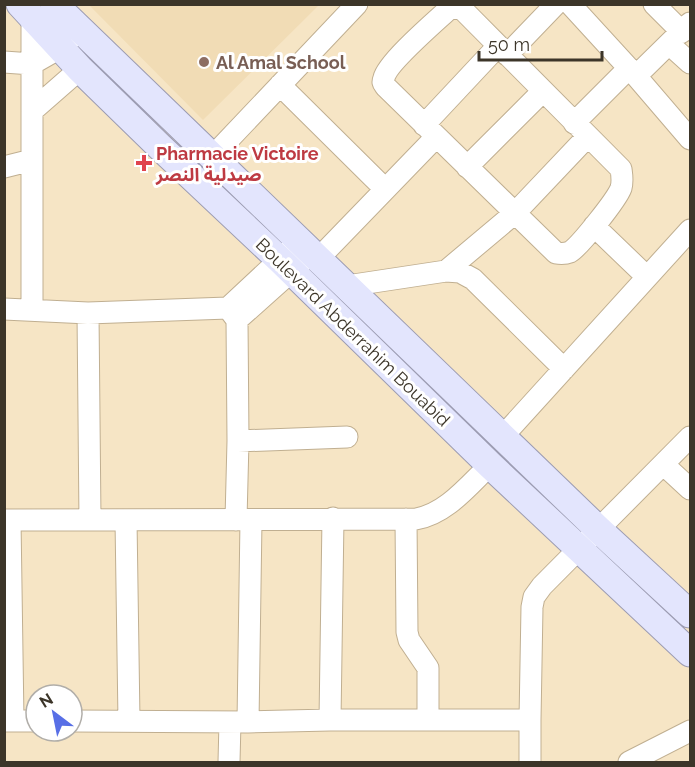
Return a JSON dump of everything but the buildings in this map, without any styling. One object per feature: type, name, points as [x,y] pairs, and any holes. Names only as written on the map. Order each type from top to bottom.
[{"type":"main road","name":"Boulevard Abderrahim Bouabid","points":[[35,9],[213,156],[690,614]]},
{"type":"main road","name":"Boulevard Abderrahim Bouabid","points":[[70,39],[80,69],[490,465],[690,653]]},
{"type":"street","points":[[213,156],[357,4]]},
{"type":"street","points":[[4,309],[88,313],[233,314],[286,266],[310,250],[385,189],[430,131],[503,51],[556,4]]},
{"type":"street","points":[[570,4],[633,72],[690,139]]},
{"type":"street","points":[[654,4],[680,33],[690,63]]},
{"type":"street","points":[[32,310],[32,64],[35,9]]},
{"type":"street","points":[[449,9],[463,10],[503,51],[621,169],[623,180],[620,190],[594,226],[572,251],[564,254],[556,253],[430,131],[383,82],[384,75],[409,45],[449,9]]},
{"type":"street","points":[[446,271],[515,213],[581,130],[633,72],[680,33]]},
{"type":"street","points":[[4,62],[32,64],[70,39]]},
{"type":"street","points":[[32,111],[80,69]]},
{"type":"street","points":[[280,85],[385,189]]},
{"type":"street","points":[[467,167],[543,91]]},
{"type":"street","points":[[4,166],[32,160]]},
{"type":"street","points":[[594,226],[647,277]]},
{"type":"street","points":[[502,435],[690,231]]},
{"type":"street","points":[[347,286],[446,271],[460,272],[473,279],[564,369]]},
{"type":"street","points":[[88,313],[90,520]]},
{"type":"street","points":[[229,762],[239,722],[243,520],[233,314]]},
{"type":"street","points":[[238,441],[346,437]]},
{"type":"street","points":[[530,762],[534,597],[542,586],[690,437]]},
{"type":"street","points":[[9,721],[7,520],[406,519],[429,517],[440,511],[490,465]]},
{"type":"street","points":[[664,465],[690,489]]},
{"type":"street","points":[[330,720],[333,518]]},
{"type":"street","points":[[406,519],[407,632],[409,640],[428,668],[428,720]]},
{"type":"street","points":[[126,520],[129,721]]},
{"type":"street","points":[[84,721],[530,720]]},
{"type":"street","points":[[629,762],[690,731]]},
{"type":"shaded area","name":"Al Amal School","points":[[89,5],[319,5],[203,120]]},
{"type":"place","name":"Al Amal School","points":[[204,62]]},
{"type":"place","name":"Pharmacie Victoire صيدلية النصر","points":[[144,163]]}]
